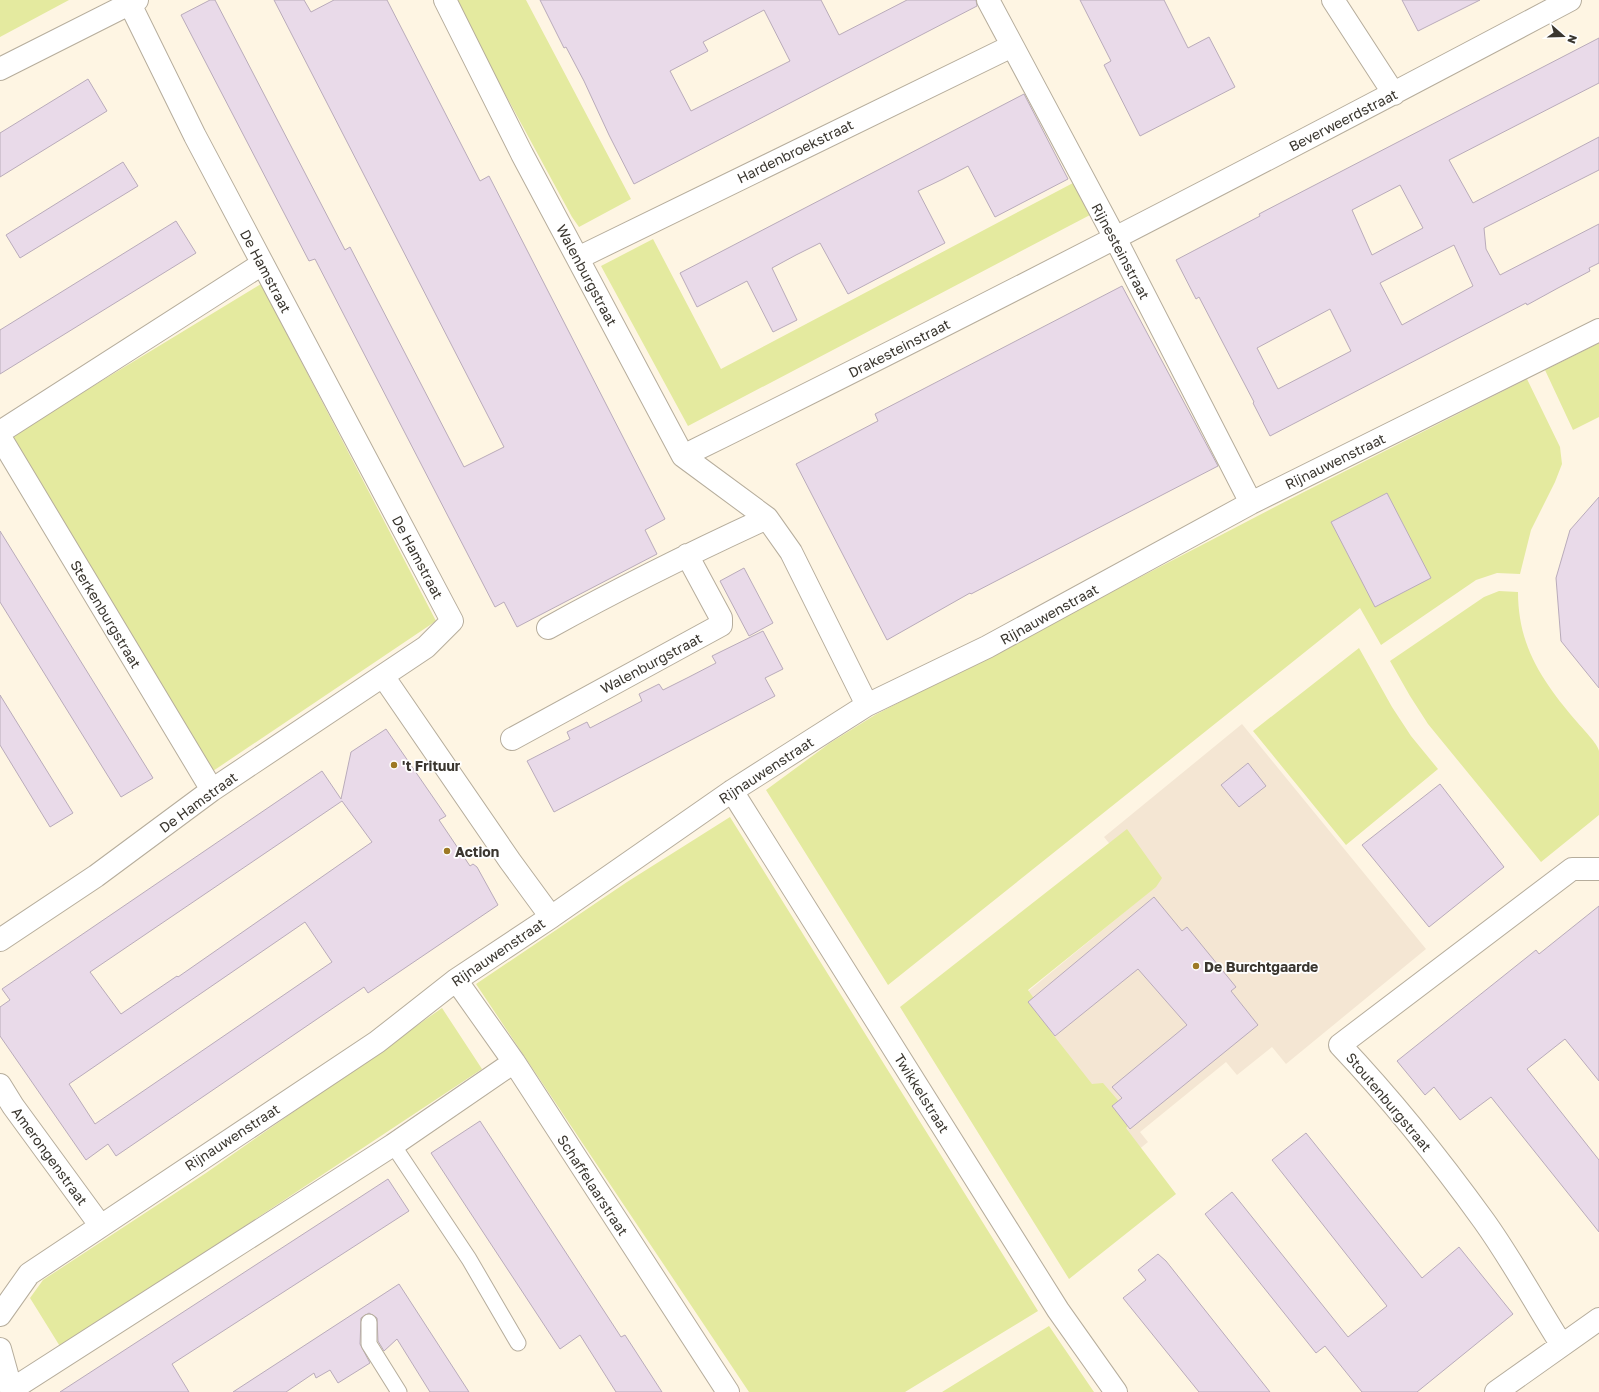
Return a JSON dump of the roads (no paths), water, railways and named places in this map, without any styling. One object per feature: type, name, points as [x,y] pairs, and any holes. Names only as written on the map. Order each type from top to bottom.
[{"type":"street","name":"Walenburgstraat","points":[[445,0],[522,154],[683,456],[767,518],[791,552],[867,705]]},
{"type":"street","name":"Rijnesteinstraat","points":[[988,0],[1115,238],[1251,503]]},
{"type":"street","points":[[1333,0],[1394,94]]},
{"type":"street","name":"Beverweerdstraat","points":[[1115,238],[1394,94],[1570,0]]},
{"type":"street","points":[[0,69],[133,1]]},
{"type":"street","name":"De Hamstraat","points":[[0,940],[96,876],[212,790],[426,647],[452,621],[195,136],[133,1]]},
{"type":"street","name":"Hardenbroekstraat","points":[[578,258],[1012,46]]},
{"type":"street","name":"Drakesteinstraat","points":[[683,456],[850,374],[1115,238]]},
{"type":"street","points":[[0,432],[262,264]]},
{"type":"street","name":"Rijnauwenstraat","points":[[0,1315],[29,1274],[100,1225],[377,1042],[456,980],[552,917],[732,791],[867,705],[987,647],[1251,503],[1599,330]]},
{"type":"street","name":"Sterkenburgstraat","points":[[0,437],[212,790]]},
{"type":"street","points":[[548,628],[599,599],[687,555],[767,518]]},
{"type":"street","name":"Walenburgstraat","points":[[512,739],[721,625],[721,618],[687,555]]},
{"type":"street","points":[[383,676],[510,861],[552,917]]},
{"type":"street","name":"Twikkelstraat","points":[[732,791],[1054,1303],[1116,1392]]},
{"type":"street","name":"Stoutenburgstraat","points":[[1561,1344],[1480,1216],[1431,1151],[1359,1065],[1340,1045],[1572,869],[1599,869]]},
{"type":"street","name":"Schaffelaarstraat","points":[[456,980],[514,1062],[728,1392]]},
{"type":"street","points":[[0,1349],[12,1391],[393,1144],[514,1062]]},
{"type":"street","name":"Amerongenstraat","points":[[0,1086],[100,1225]]},
{"type":"street","points":[[1496,1392],[1599,1318]]},
{"type":"lane","points":[[393,1144],[469,1260],[518,1343]]},
{"type":"lane","points":[[369,1322],[369,1344],[399,1392]]},
{"type":"place","name":"'t Frituur","points":[[394,765]]},
{"type":"place","name":"Action","points":[[447,851]]},
{"type":"place","name":"De Burchtgaarde","points":[[1196,966]]}]
